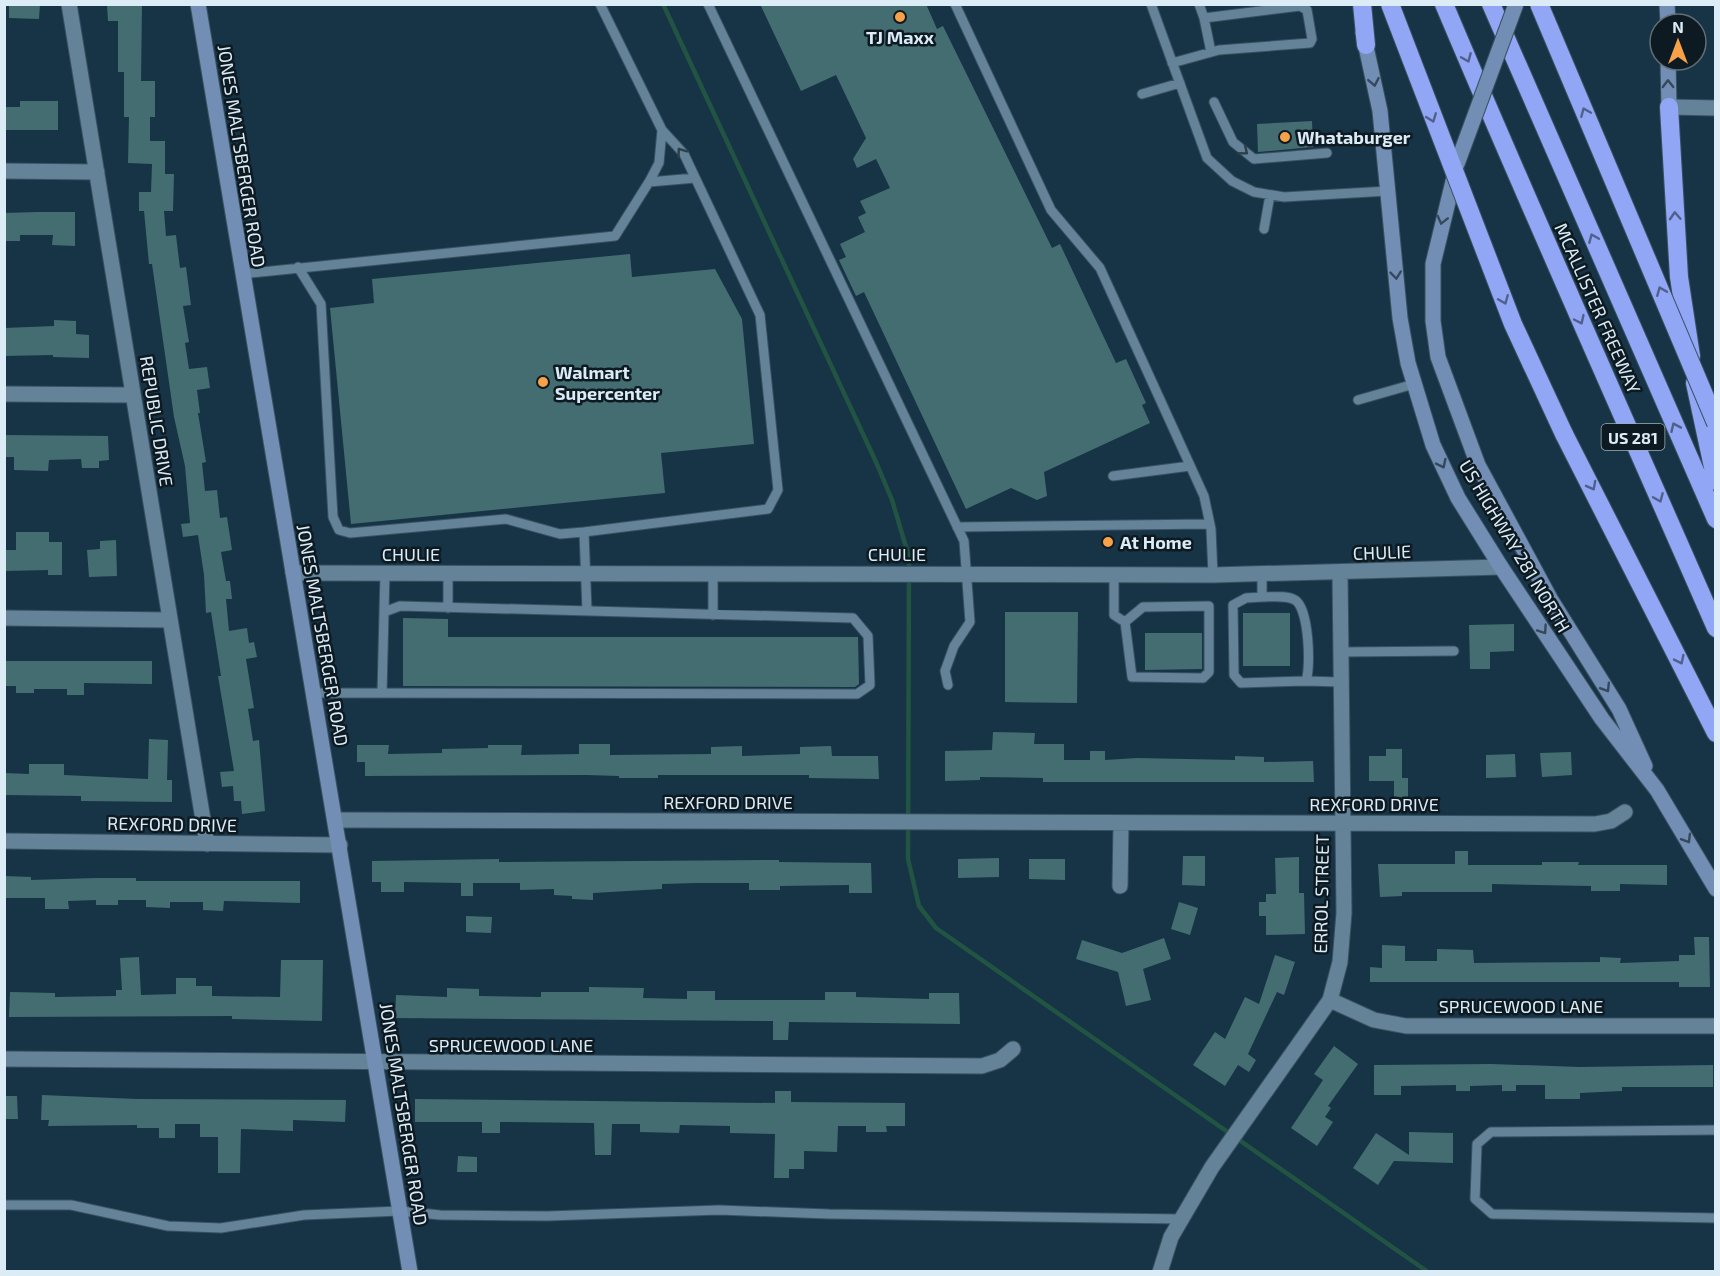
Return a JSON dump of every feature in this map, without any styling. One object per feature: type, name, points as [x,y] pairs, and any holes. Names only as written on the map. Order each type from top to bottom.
[{"type":"highway","points":[[1362,4],[1366,45]]},
{"type":"highway","points":[[1390,4],[1513,324],[1564,434],[1716,733]]},
{"type":"highway","name":"MCALLISTER FREEWAY","points":[[1444,4],[1546,248],[1605,373],[1716,628]]},
{"type":"highway","name":"MCALLISTER FREEWAY","points":[[1491,4],[1716,519]]},
{"type":"highway","points":[[1539,4],[1716,423]]},
{"type":"highway","points":[[1669,107],[1679,277],[1696,392],[1716,481]]},
{"type":"main road","name":"JONES MALTSBERGER ROAD","points":[[198,4],[241,274],[340,845],[410,1272]]},
{"type":"main road","name":"US HIGHWAY 281 NORTH","points":[[1355,4],[1380,111],[1400,318],[1414,384],[1433,445],[1458,498],[1501,567],[1602,719],[1657,790],[1716,889]]},
{"type":"main road","points":[[1516,4],[1457,164],[1433,264],[1432,321],[1438,357],[1478,465],[1551,600],[1619,709],[1657,790]]},
{"type":"main road","points":[[1668,72],[1669,107]]},
{"type":"street","name":"REPUBLIC DRIVE","points":[[69,4],[207,844]]},
{"type":"street","points":[[1669,107],[1716,108]]},
{"type":"street","points":[[4,171],[97,172]]},
{"type":"street","points":[[4,394],[133,395]]},
{"type":"street","name":"CHULIE","points":[[293,573],[1213,575],[1340,574],[1501,567]]},
{"type":"street","name":"ERROL STREET","points":[[1160,1272],[1171,1237],[1212,1167],[1330,1000],[1340,962],[1344,913],[1340,574]]},
{"type":"street","points":[[4,618],[170,620]]},
{"type":"street","name":"REXFORD DRIVE","points":[[335,820],[1595,824],[1611,821],[1625,812]]},
{"type":"street","points":[[1120,886],[1121,823]]},
{"type":"street","name":"REXFORD DRIVE","points":[[4,841],[340,845]]},
{"type":"street","name":"SPRUCEWOOD LANE","points":[[1330,1000],[1374,1020],[1406,1026],[1716,1026]]},
{"type":"street","name":"SPRUCEWOOD LANE","points":[[4,1059],[377,1064],[982,1066],[1000,1060],[1013,1048]]},
{"type":"lane","points":[[298,267],[321,304],[333,517],[339,530],[350,533],[506,519],[560,534],[768,509],[778,490],[760,315],[684,154],[662,130],[600,4]]},
{"type":"lane","points":[[708,4],[963,541],[970,622],[954,646],[945,671],[948,685]]},
{"type":"lane","points":[[955,4],[1051,210],[1101,268],[1204,496],[1210,524],[1213,575]]},
{"type":"lane","points":[[1151,4],[1207,158],[1232,181],[1254,192],[1284,197],[1388,191]]},
{"type":"lane","points":[[1199,4],[1211,52]]},
{"type":"lane","points":[[1172,63],[1211,52],[1310,43],[1312,39],[1307,10],[1300,6],[1204,18]]},
{"type":"lane","points":[[1142,94],[1180,83]]},
{"type":"lane","points":[[1214,102],[1227,133],[1249,157],[1259,159],[1327,153]]},
{"type":"lane","points":[[241,274],[615,236],[649,182],[658,163],[662,130]]},
{"type":"lane","points":[[649,182],[695,178]]},
{"type":"lane","points":[[1264,229],[1270,195]]},
{"type":"lane","points":[[1358,400],[1414,384]]},
{"type":"lane","points":[[1113,476],[1190,466]]},
{"type":"lane","points":[[957,527],[1210,524]]},
{"type":"lane","points":[[584,532],[587,611]]},
{"type":"lane","points":[[382,693],[385,573]]},
{"type":"lane","points":[[448,573],[448,608]]},
{"type":"lane","points":[[713,573],[713,615]]},
{"type":"lane","points":[[1262,574],[1262,597]]},
{"type":"lane","points":[[1114,575],[1114,615],[1125,622]]},
{"type":"lane","points":[[1306,681],[1310,670],[1304,612],[1298,601],[1289,597],[1262,597],[1246,598],[1233,605],[1234,675],[1241,683],[1340,682]]},
{"type":"lane","points":[[313,693],[857,694],[870,685],[868,636],[853,618],[400,606],[384,612]]},
{"type":"lane","points":[[1209,606],[1209,672],[1203,678],[1132,677],[1125,622],[1143,607],[1209,606]]},
{"type":"lane","points":[[1340,652],[1454,651]]},
{"type":"lane","points":[[1716,1130],[1491,1132],[1477,1144],[1475,1199],[1492,1214],[1716,1218]]},
{"type":"lane","points":[[4,1205],[71,1205],[168,1226],[221,1228],[304,1215],[400,1212],[440,1215],[548,1216],[719,1210],[829,1214],[1182,1219]]},
{"type":"building","points":[[9,4],[40,4],[39,19],[9,18]]},
{"type":"building","points":[[142,4],[141,81],[155,81],[155,117],[150,117],[150,141],[165,141],[165,174],[174,174],[173,211],[164,211],[166,236],[176,235],[180,268],[186,267],[191,305],[183,306],[189,342],[185,343],[189,369],[207,367],[210,388],[197,390],[200,413],[198,413],[206,462],[202,463],[205,491],[217,490],[220,518],[227,517],[232,550],[221,552],[226,581],[230,581],[232,599],[226,599],[229,631],[247,628],[249,643],[254,642],[257,657],[246,659],[254,708],[248,709],[253,741],[259,740],[265,811],[242,814],[241,801],[234,801],[233,786],[222,787],[220,772],[234,771],[218,676],[221,676],[211,612],[206,613],[204,575],[198,535],[183,537],[181,524],[190,523],[185,466],[174,417],[152,264],[149,264],[144,211],[139,211],[139,192],[151,192],[152,164],[128,163],[129,117],[124,117],[124,72],[118,72],[118,21],[108,21],[107,5]]},
{"type":"building","points":[[760,4],[926,4],[937,29],[943,26],[1052,248],[1060,244],[1116,363],[1126,359],[1146,403],[1142,405],[1150,423],[1044,472],[1047,496],[1037,500],[1011,488],[966,509],[864,292],[856,296],[839,260],[846,257],[840,244],[865,232],[858,217],[866,213],[860,201],[890,188],[876,159],[857,168],[853,159],[866,138],[836,75],[801,91]]},
{"type":"building","points":[[20,101],[58,101],[58,130],[4,130],[4,107],[20,107]]},
{"type":"building","name":"Whataburger","points":[[1312,121],[1313,147],[1258,152],[1257,124]]},
{"type":"building","points":[[75,212],[75,246],[52,245],[53,235],[20,235],[20,241],[4,241],[4,213]]},
{"type":"building","name":"Walmart Supercenter","points":[[630,254],[632,277],[715,269],[742,319],[754,444],[661,453],[665,493],[351,524],[330,308],[374,303],[372,279]]},
{"type":"building","points":[[54,320],[76,321],[76,334],[89,335],[89,358],[53,357],[53,355],[4,356],[4,328],[54,326]]},
{"type":"building","points":[[4,435],[108,436],[109,460],[99,461],[99,468],[82,468],[81,459],[49,460],[48,471],[14,470],[14,457],[4,457]]},
{"type":"building","points":[[16,532],[49,532],[49,542],[62,542],[62,575],[48,575],[48,570],[4,571],[4,550],[16,550]]},
{"type":"building","points":[[116,540],[117,576],[89,577],[87,550],[100,549],[100,541]]},
{"type":"building","points":[[1005,612],[1078,612],[1077,703],[1005,702]]},
{"type":"building","points":[[1243,613],[1290,613],[1290,666],[1243,666]]},
{"type":"building","points":[[403,618],[448,619],[448,637],[858,637],[859,684],[855,687],[403,686]]},
{"type":"building","points":[[1514,624],[1514,651],[1490,652],[1490,669],[1470,669],[1469,625]]},
{"type":"building","points":[[1145,633],[1202,633],[1202,669],[1145,670]]},
{"type":"building","points":[[4,661],[152,661],[152,684],[84,683],[84,695],[67,695],[67,689],[34,689],[34,693],[16,693],[16,686],[4,686]]},
{"type":"building","points":[[993,732],[1035,733],[1034,744],[1064,744],[1064,760],[1090,760],[1090,751],[1105,751],[1105,760],[1137,758],[1235,760],[1235,756],[1264,757],[1264,762],[1313,761],[1314,782],[1043,782],[1043,778],[980,777],[980,780],[945,781],[945,751],[992,750]]},
{"type":"building","points":[[149,739],[168,740],[167,780],[172,780],[172,802],[81,801],[81,796],[4,795],[4,773],[29,774],[29,764],[64,764],[64,775],[148,779]]},
{"type":"building","points":[[579,744],[610,744],[610,755],[711,754],[711,747],[742,746],[742,756],[800,754],[800,747],[831,746],[832,756],[878,756],[879,779],[809,778],[809,775],[658,775],[658,778],[587,775],[365,776],[365,762],[357,762],[357,745],[389,745],[388,754],[442,753],[442,749],[522,745],[521,755],[579,754]]},
{"type":"building","points":[[1386,749],[1402,749],[1402,778],[1408,778],[1408,797],[1394,797],[1394,781],[1369,781],[1369,756],[1386,756]]},
{"type":"building","points":[[1571,752],[1572,775],[1542,777],[1540,753]]},
{"type":"building","points":[[1515,754],[1516,777],[1486,778],[1486,755]]},
{"type":"building","points":[[1455,851],[1468,851],[1468,865],[1542,865],[1542,862],[1579,862],[1578,865],[1667,865],[1667,885],[1620,884],[1620,891],[1591,891],[1591,886],[1492,884],[1492,892],[1402,892],[1402,896],[1380,897],[1378,864],[1455,864]]},
{"type":"building","points":[[1183,856],[1205,856],[1205,886],[1182,885]]},
{"type":"building","points":[[1299,857],[1299,893],[1304,893],[1305,934],[1266,935],[1266,916],[1259,916],[1259,902],[1266,902],[1266,894],[1276,894],[1275,858]]},
{"type":"building","points":[[999,858],[999,877],[958,878],[958,859]]},
{"type":"building","points":[[499,859],[499,862],[779,860],[779,862],[871,863],[872,893],[849,893],[849,885],[780,886],[780,890],[749,890],[749,883],[696,883],[662,884],[662,889],[593,893],[593,900],[554,895],[554,889],[520,890],[520,883],[473,883],[473,896],[461,896],[461,883],[404,882],[404,892],[381,892],[381,882],[372,882],[372,861]]},
{"type":"building","points":[[1029,859],[1065,859],[1065,880],[1029,879]]},
{"type":"building","points":[[4,876],[31,877],[31,880],[136,878],[136,881],[300,881],[300,903],[224,901],[223,911],[203,910],[203,902],[170,902],[170,908],[146,907],[146,900],[118,900],[118,905],[96,905],[96,900],[68,901],[69,909],[45,909],[45,898],[4,898]]},
{"type":"building","points":[[1179,902],[1198,908],[1190,935],[1171,929]]},
{"type":"building","points":[[466,916],[492,917],[491,933],[466,932]]},
{"type":"building","points":[[1694,937],[1709,937],[1710,987],[1679,987],[1679,982],[1370,982],[1370,967],[1382,968],[1382,945],[1405,946],[1405,961],[1437,961],[1437,949],[1473,950],[1474,963],[1600,962],[1600,957],[1621,958],[1620,963],[1679,961],[1679,955],[1695,955]]},
{"type":"building","points":[[1164,938],[1171,959],[1143,969],[1151,1000],[1126,1006],[1118,972],[1076,959],[1082,940],[1122,953]]},
{"type":"building","points":[[1275,955],[1295,962],[1284,995],[1277,992],[1248,1054],[1256,1060],[1249,1072],[1238,1065],[1225,1086],[1193,1065],[1215,1032],[1225,1039],[1245,997],[1259,1004]]},
{"type":"building","points":[[139,957],[141,995],[176,994],[176,978],[196,978],[196,986],[212,986],[212,996],[280,997],[281,960],[323,960],[322,1021],[232,1019],[232,1016],[9,1017],[10,992],[55,993],[55,997],[116,996],[116,990],[122,990],[120,958]]},
{"type":"building","points":[[589,987],[644,988],[643,998],[687,999],[687,991],[715,991],[715,1000],[825,1000],[825,992],[856,992],[856,997],[929,999],[929,993],[959,993],[960,1024],[789,1022],[788,1040],[773,1040],[773,1021],[395,1018],[396,995],[447,997],[447,988],[479,989],[479,996],[541,997],[541,992],[589,992]]},
{"type":"building","points":[[1334,1046],[1358,1064],[1328,1106],[1331,1108],[1325,1117],[1333,1122],[1317,1146],[1291,1128],[1323,1080],[1314,1074]]},
{"type":"building","points":[[1491,1064],[1580,1067],[1713,1065],[1713,1087],[1622,1087],[1622,1091],[1580,1093],[1580,1099],[1545,1099],[1545,1085],[1516,1085],[1516,1091],[1502,1091],[1502,1085],[1470,1086],[1470,1091],[1456,1091],[1456,1085],[1401,1086],[1401,1095],[1374,1095],[1374,1065]]},
{"type":"building","points":[[775,1091],[791,1091],[791,1102],[905,1103],[905,1126],[886,1126],[887,1132],[866,1132],[866,1126],[838,1126],[837,1152],[804,1151],[804,1169],[789,1169],[789,1178],[774,1178],[775,1134],[730,1133],[730,1126],[680,1125],[679,1133],[640,1132],[640,1124],[612,1124],[611,1155],[595,1155],[594,1123],[500,1122],[500,1133],[482,1133],[482,1122],[415,1122],[415,1099],[775,1103]]},
{"type":"building","points":[[42,1095],[137,1099],[346,1100],[345,1122],[293,1120],[293,1131],[241,1129],[240,1173],[218,1173],[218,1137],[200,1137],[200,1124],[175,1124],[175,1138],[159,1138],[159,1128],[137,1128],[137,1125],[48,1126],[49,1120],[41,1120]]},
{"type":"building","points":[[4,1096],[17,1096],[18,1119],[4,1119]]},
{"type":"building","points":[[1409,1132],[1453,1133],[1453,1163],[1394,1161],[1378,1185],[1353,1168],[1376,1133],[1409,1155]]},
{"type":"building","points":[[458,1156],[477,1157],[477,1172],[457,1172]]},
{"type":"waterway","points":[[663,4],[876,462],[892,500],[909,557],[908,859],[919,906],[936,928],[1428,1272]]},
{"type":"place","name":"TJ Maxx","points":[[900,17]]},
{"type":"place","name":"Whataburger","points":[[1285,137]]},
{"type":"place","name":"Walmart Supercenter","points":[[543,382]]},
{"type":"place","name":"At Home","points":[[1108,542]]}]
